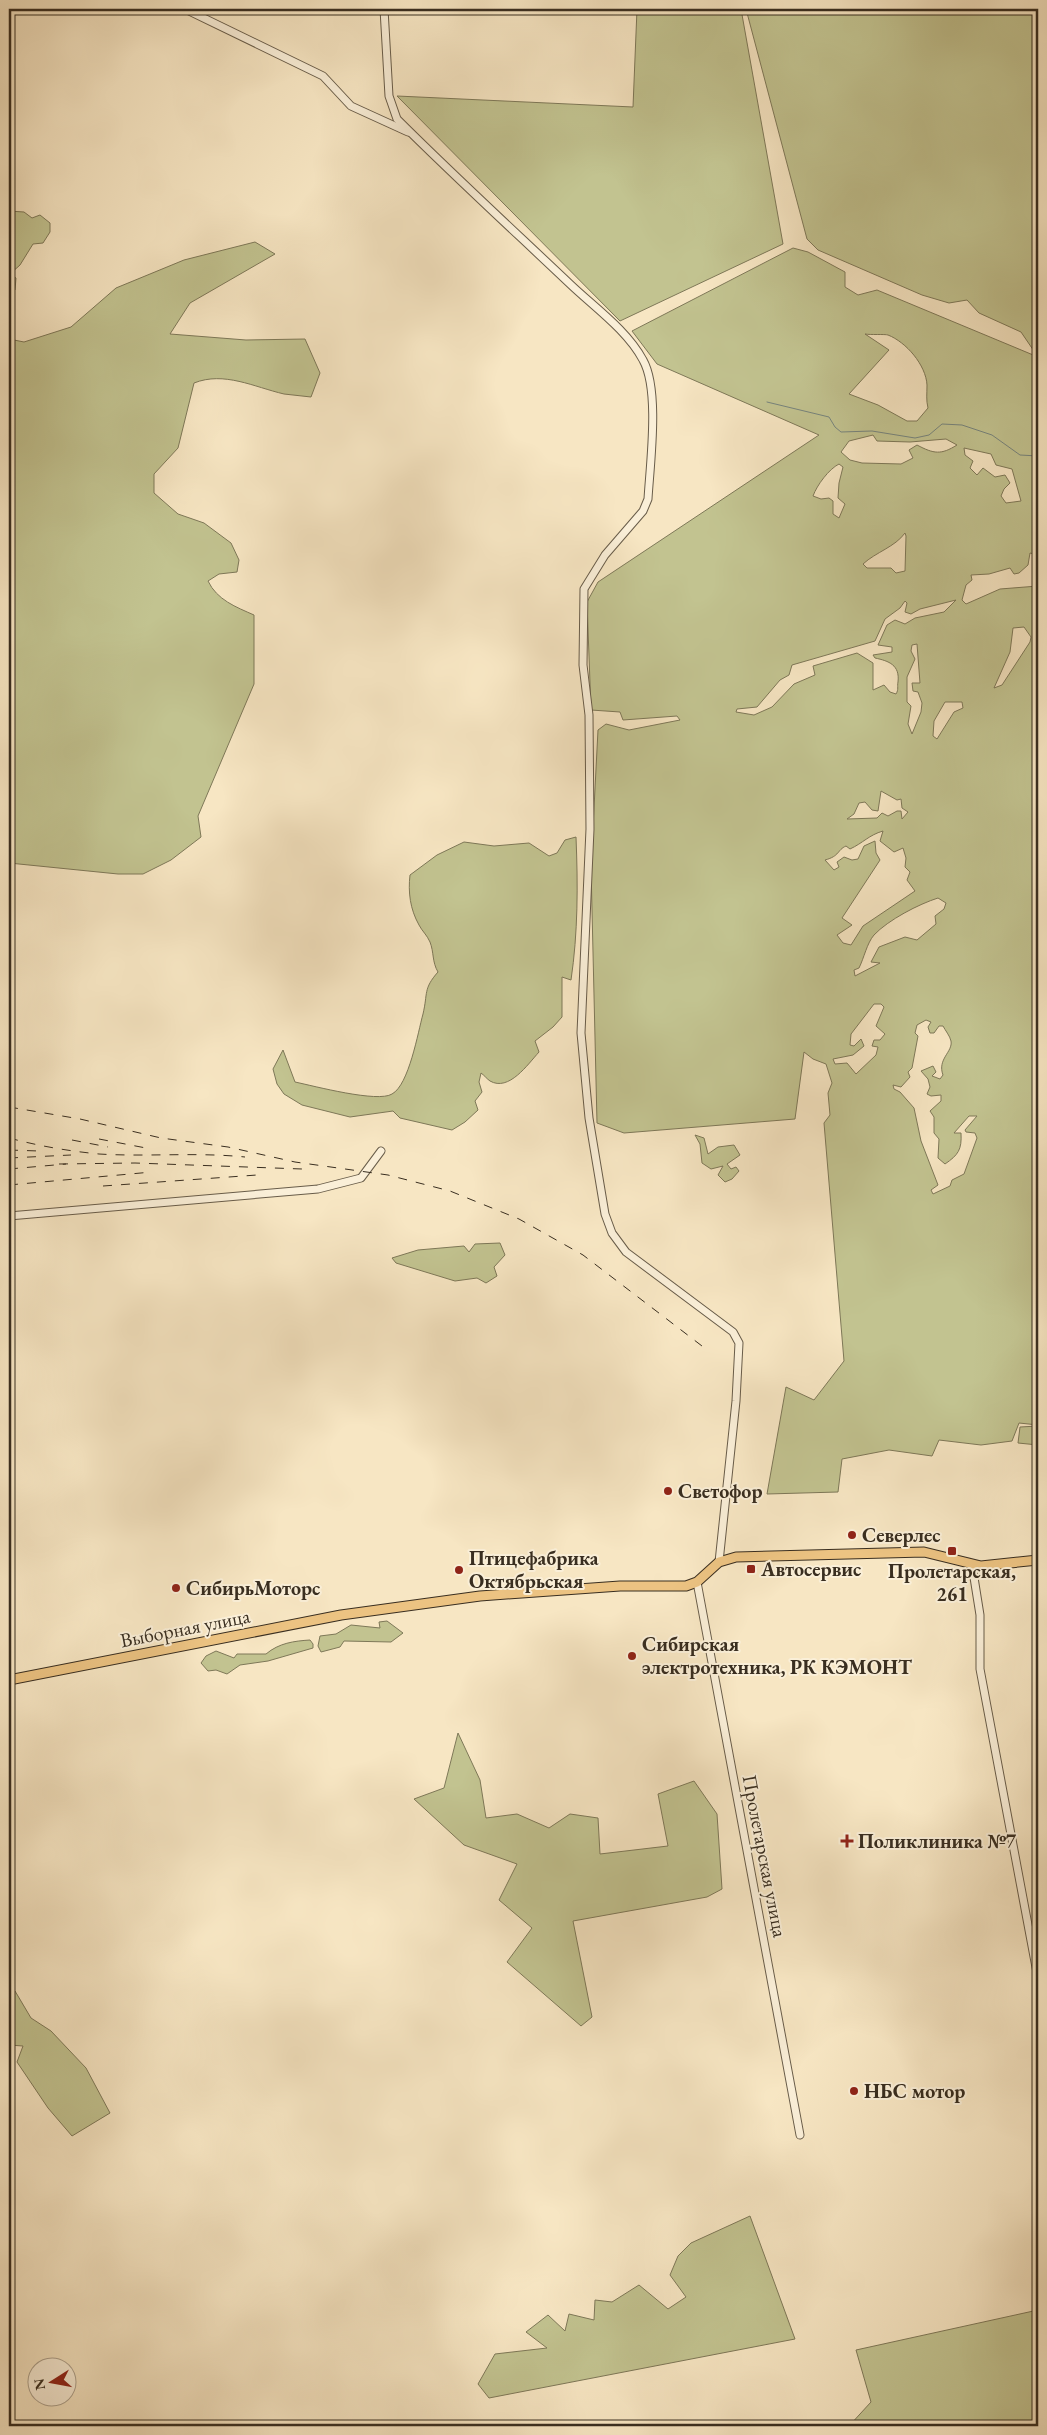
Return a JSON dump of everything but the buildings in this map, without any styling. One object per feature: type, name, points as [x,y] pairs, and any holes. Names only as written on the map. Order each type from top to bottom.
[{"type":"main road","points":[[697,1582],[719,1562],[727,1559],[757,1556],[903,1552],[936,1554],[981,1566],[1038,1560]]},
{"type":"main road","name":"Выборная улица","points":[[9,1680],[341,1615],[480,1596],[620,1586],[678,1587],[697,1582]]},
{"type":"street","points":[[185,9],[322,76],[351,106],[412,135]]},
{"type":"street","points":[[384,9],[389,96],[396,119],[624,336],[644,360],[650,378],[652,402],[648,499],[643,511],[605,555],[584,589],[583,665],[589,715],[590,829],[581,1033],[589,1118],[605,1214],[612,1233],[626,1252],[733,1332],[739,1343],[736,1401],[719,1562]]},
{"type":"street","points":[[9,1216],[318,1189],[360,1178],[381,1151]]},
{"type":"street","points":[[972,1565],[980,1615],[980,1667],[1038,1978]]},
{"type":"street","name":"Пролетарская улица","points":[[697,1582],[800,2135]]},
{"type":"green space","points":[[637,9],[741,9],[783,244],[620,321],[397,96],[633,107]]},
{"type":"green space","points":[[746,9],[1038,9],[1038,357],[1021,332],[979,313],[967,300],[949,303],[922,295],[818,250],[807,239]]},
{"type":"green space","points":[[9,211],[24,212],[32,218],[40,215],[50,223],[50,232],[43,243],[33,244],[20,265],[10,274],[16,278],[15,290],[9,291]]},
{"type":"green space","points":[[255,242],[275,254],[190,303],[170,334],[246,340],[305,339],[320,373],[311,397],[284,394],[228,379],[205,380],[194,383],[178,448],[154,474],[154,493],[178,514],[204,523],[231,543],[239,560],[237,572],[219,574],[208,581],[222,598],[254,615],[254,684],[198,816],[201,837],[171,860],[143,874],[118,874],[9,863],[9,339],[24,342],[71,327],[116,288],[184,260]]},
{"type":"green space","points":[[793,248],[808,252],[845,272],[845,287],[858,295],[877,290],[1038,357],[1038,555],[1030,553],[1028,565],[1019,573],[1014,574],[1010,568],[989,574],[971,575],[972,580],[966,585],[962,600],[966,604],[1000,589],[1038,586],[1038,1425],[1019,1423],[1012,1441],[981,1445],[939,1440],[932,1456],[889,1450],[842,1459],[838,1492],[767,1494],[786,1387],[814,1400],[844,1361],[824,1123],[830,1115],[828,1093],[832,1083],[826,1064],[813,1059],[804,1052],[795,1119],[624,1133],[597,1123],[591,867],[598,730],[606,724],[629,730],[680,720],[677,716],[623,720],[620,712],[591,710],[587,602],[598,582],[819,435],[657,364],[632,331]],"holes":[[[865,334],[888,335],[902,343],[919,362],[926,377],[928,408],[917,421],[907,421],[878,405],[849,394],[889,350]],[[873,435],[877,441],[910,442],[946,439],[957,445],[942,452],[933,452],[917,445],[909,450],[913,458],[901,464],[862,463],[850,460],[841,452],[849,441]],[[964,448],[991,454],[996,465],[1012,469],[1021,501],[1006,503],[1001,496],[1004,489],[1010,483],[1005,475],[995,477],[983,468],[977,475],[970,468],[973,461],[965,455]],[[839,464],[843,467],[838,498],[845,504],[839,518],[833,514],[833,501],[829,498],[821,499],[813,496],[827,473]],[[905,533],[905,571],[896,573],[891,568],[867,568],[863,564],[891,546]],[[956,600],[944,612],[915,618],[905,624],[895,620],[887,625],[878,645],[892,647],[892,652],[873,655],[875,658],[889,662],[895,668],[898,676],[896,694],[890,692],[884,685],[873,690],[873,663],[857,653],[813,666],[815,675],[794,684],[772,707],[754,715],[736,712],[737,709],[757,707],[780,680],[789,675],[792,665],[875,641],[885,619],[900,608],[905,601],[907,603],[905,612],[911,614],[920,609]],[[1024,627],[1031,637],[1030,642],[1002,685],[994,688],[1010,652],[1013,628]],[[917,644],[920,683],[912,683],[913,691],[918,692],[922,703],[921,712],[912,734],[908,724],[911,706],[907,702],[907,677],[915,659],[911,651],[912,645]],[[945,702],[962,702],[963,708],[954,712],[937,739],[933,736],[934,721]],[[881,791],[897,800],[901,799],[902,808],[908,812],[902,819],[901,811],[888,816],[882,813],[877,818],[847,819],[854,814],[859,803],[865,802],[872,810],[878,811]],[[883,831],[880,841],[894,852],[903,848],[906,858],[905,867],[910,872],[907,880],[915,891],[863,926],[851,945],[843,943],[837,935],[852,925],[842,918],[880,860],[876,853],[875,841],[864,846],[858,859],[852,860],[844,857],[837,862],[839,867],[834,870],[825,860],[833,857],[846,846],[850,849]],[[938,898],[946,903],[944,909],[935,916],[936,924],[917,940],[905,937],[879,947],[871,962],[880,963],[855,976],[854,970],[859,968],[867,946],[874,935],[895,918]],[[874,1004],[881,1004],[884,1007],[876,1026],[885,1034],[880,1040],[874,1040],[872,1046],[878,1047],[876,1055],[856,1074],[847,1063],[835,1064],[833,1059],[853,1055],[864,1046],[861,1039],[854,1046],[850,1045],[851,1034]],[[926,1020],[931,1022],[928,1027],[930,1033],[934,1033],[939,1026],[943,1026],[951,1041],[950,1049],[943,1060],[943,1075],[940,1079],[932,1076],[936,1072],[933,1066],[921,1071],[928,1079],[930,1087],[927,1094],[931,1096],[941,1095],[941,1101],[930,1111],[934,1117],[934,1133],[939,1139],[938,1158],[945,1164],[956,1155],[960,1148],[961,1133],[954,1133],[969,1116],[977,1116],[965,1130],[966,1132],[975,1133],[977,1138],[964,1174],[952,1180],[950,1186],[933,1194],[931,1190],[938,1185],[921,1141],[914,1108],[900,1092],[894,1089],[893,1085],[901,1087],[910,1077],[908,1072],[912,1068],[918,1036],[915,1033],[917,1025]]]},
{"type":"green space","points":[[576,837],[575,945],[571,980],[562,977],[562,1017],[535,1041],[539,1052],[511,1080],[497,1083],[490,1081],[481,1073],[479,1082],[482,1092],[475,1101],[478,1110],[465,1122],[452,1130],[400,1118],[393,1111],[350,1117],[302,1105],[284,1094],[277,1084],[273,1069],[283,1050],[295,1082],[345,1093],[374,1096],[392,1094],[398,1089],[408,1069],[423,1014],[428,987],[438,972],[430,942],[419,925],[412,907],[409,888],[410,875],[437,855],[464,842],[494,846],[529,843],[549,856],[557,853],[565,840]]},
{"type":"green space","points":[[695,1135],[704,1138],[708,1154],[718,1147],[734,1145],[740,1155],[727,1164],[731,1169],[736,1167],[739,1171],[732,1179],[725,1182],[718,1175],[723,1166],[711,1169],[702,1163],[700,1144]]},
{"type":"green space","points":[[500,1243],[505,1255],[494,1267],[497,1276],[486,1283],[477,1278],[455,1281],[396,1263],[392,1258],[418,1250],[464,1246],[469,1252],[475,1244]]},
{"type":"green space","points":[[1038,1426],[1038,1445],[1018,1443],[1020,1427]]},
{"type":"green space","points":[[387,1621],[403,1633],[391,1642],[344,1641],[340,1647],[321,1652],[318,1646],[320,1636],[336,1634],[351,1625],[380,1628],[379,1622]]},
{"type":"green space","points":[[310,1640],[313,1648],[268,1661],[240,1665],[227,1674],[216,1670],[208,1671],[201,1663],[206,1656],[216,1651],[234,1658],[237,1654],[266,1654],[276,1647],[287,1643]]},
{"type":"green space","points":[[458,1733],[480,1780],[486,1818],[517,1814],[549,1828],[570,1814],[598,1818],[600,1854],[668,1846],[658,1794],[694,1781],[717,1814],[722,1889],[707,1897],[573,1921],[592,2017],[581,2026],[507,1962],[532,1928],[499,1900],[517,1864],[464,1845],[414,1799],[444,1788]]},
{"type":"green space","points":[[15,1991],[31,2018],[51,2031],[86,2068],[110,2113],[72,2136],[48,2108],[17,2062],[23,2046],[9,2045],[9,1992]]},
{"type":"green space","points":[[750,2216],[795,2339],[489,2398],[478,2384],[495,2354],[547,2348],[526,2332],[548,2315],[565,2331],[569,2314],[594,2320],[595,2300],[612,2302],[639,2285],[668,2309],[686,2297],[670,2275],[678,2256],[691,2243]]},
{"type":"green space","points":[[1038,2310],[1038,2426],[849,2426],[871,2402],[856,2350]]},
{"type":"waterway","points":[[767,402],[829,417],[835,427],[841,432],[872,431],[915,438],[929,435],[942,424],[962,425],[992,435],[1020,455],[1038,456]]},
{"type":"railway","points":[[9,1107],[80,1119],[161,1138],[228,1147],[295,1162],[388,1175],[450,1191],[519,1219],[583,1255],[702,1346]]},
{"type":"railway","points":[[9,1138],[54,1148],[99,1154],[245,1157]]},
{"type":"railway","points":[[99,1139],[146,1148]]},
{"type":"railway","points":[[72,1140],[108,1147]]},
{"type":"railway","points":[[9,1150],[39,1151]]},
{"type":"railway","points":[[9,1158],[71,1155]]},
{"type":"railway","points":[[59,1164],[135,1163],[302,1169]]},
{"type":"railway","points":[[9,1169],[66,1164]]},
{"type":"railway","points":[[9,1185],[152,1172]]},
{"type":"railway","points":[[103,1186],[257,1175]]},
{"type":"place","name":"Светофор","points":[[668,1491]]},
{"type":"place","name":"Северлес","points":[[852,1535]]},
{"type":"place","name":"Пролетарская, 261","points":[[952,1551]]},
{"type":"place","name":"Автосервис","points":[[751,1569]]},
{"type":"place","name":"Птицефабрика Октябрьская","points":[[459,1570]]},
{"type":"place","name":"СибирьМоторс","points":[[176,1588]]},
{"type":"place","name":"Сибирская электротехника, РК КЭМОНТ","points":[[632,1656]]},
{"type":"place","name":"Поликлиника №7","points":[[847,1841]]},
{"type":"place","name":"НБС мотор","points":[[854,2091]]}]
